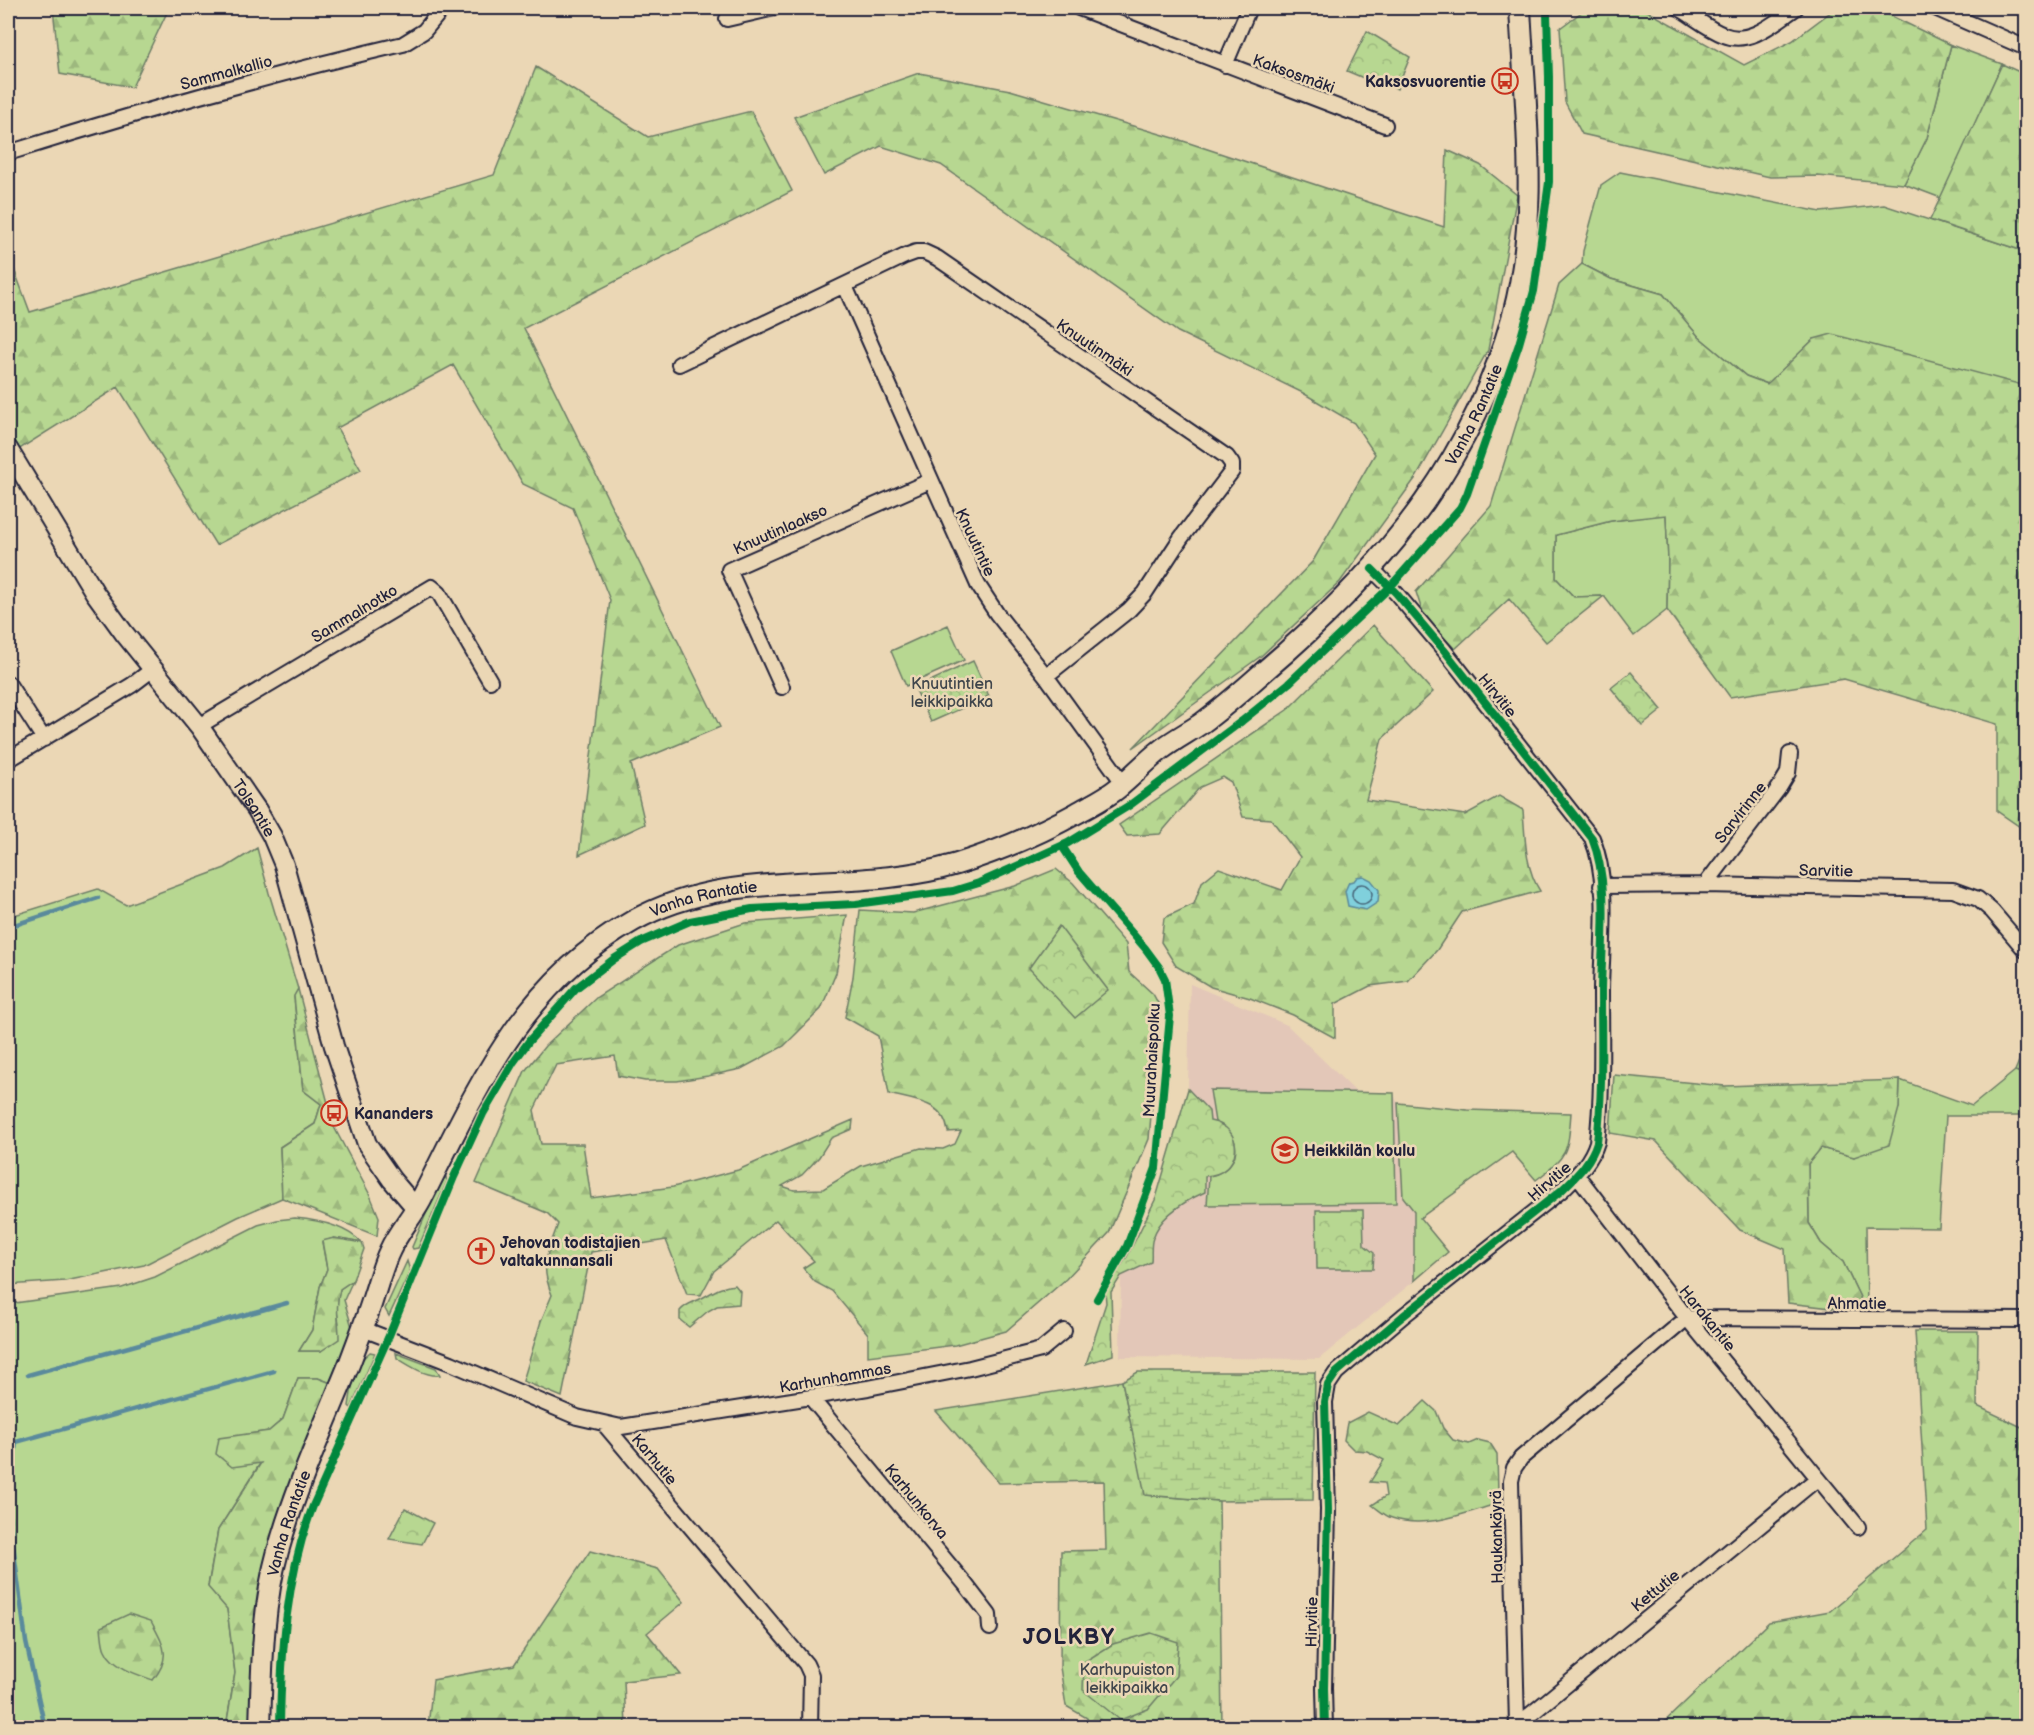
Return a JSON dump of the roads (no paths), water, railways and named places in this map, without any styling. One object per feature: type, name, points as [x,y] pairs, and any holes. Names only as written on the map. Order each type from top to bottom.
[{"type":"main road","name":"Vanha Rantatie","points":[[260,1728],[265,1628],[277,1554],[305,1472],[363,1329],[403,1252],[416,1208],[477,1087],[519,1023],[546,989],[573,963],[629,923],[652,910],[672,903],[740,886],[856,880],[910,874],[951,866],[1006,847],[1057,824],[1124,784],[1153,756],[1202,723],[1305,635],[1372,569],[1424,504],[1464,439],[1482,401],[1514,312],[1527,224],[1529,158],[1526,76],[1520,8]]},
{"type":"street","name":"Sammalkallio","points":[[8,153],[100,124],[246,83],[403,44],[424,31],[443,8]]},
{"type":"street","points":[[727,19],[774,8]]},
{"type":"street","name":"Kaksosmäki","points":[[1078,8],[1385,125]]},
{"type":"street","name":"Kaksosmäki","points":[[1225,65],[1249,8]]},
{"type":"street","points":[[1679,8],[1725,36],[1743,38],[1760,32],[1796,8]]},
{"type":"street","points":[[1935,8],[2026,48]]},
{"type":"street","name":"Knuutinmäki","points":[[679,364],[845,286],[887,263],[916,252],[924,252],[937,258],[1230,460],[1232,471],[1181,538],[1145,593],[1129,610],[1046,676]]},
{"type":"street","name":"Knuutintie","points":[[845,286],[978,585],[997,614],[1046,676],[1124,784]]},
{"type":"street","name":"Tolsantie","points":[[8,449],[95,593],[199,726],[257,810],[272,836],[284,865],[334,1046],[367,1144],[392,1180],[416,1208]]},
{"type":"street","name":"Knuutinlaakso","points":[[782,687],[729,570],[930,481]]},
{"type":"street","name":"Hirvitie","points":[[1325,1728],[1328,1510],[1325,1402],[1331,1378],[1403,1316],[1553,1197],[1577,1175],[1595,1150],[1601,1083],[1601,886],[1599,855],[1592,838],[1444,650],[1372,569]]},
{"type":"street","name":"Sammalnotko","points":[[199,726],[432,587],[439,593],[490,681]]},
{"type":"street","points":[[8,760],[132,685],[153,669]]},
{"type":"street","points":[[8,683],[44,739]]},
{"type":"street","name":"Sarvirinne","points":[[1705,885],[1779,788],[1788,774],[1790,754]]},
{"type":"street","name":"Sarvitie","points":[[1601,886],[1705,885],[1953,890],[1978,899],[1992,911],[2026,951]]},
{"type":"street","name":"Harakantie","points":[[1577,1175],[1687,1318],[1858,1527]]},
{"type":"street","name":"Ahmatie","points":[[1687,1318],[2026,1320]]},
{"type":"street","name":"Haukankäyrä","points":[[1515,1726],[1511,1480],[1514,1468],[1521,1458],[1687,1318]]},
{"type":"street","points":[[363,1329],[577,1416],[604,1424]]},
{"type":"street","name":"Karhunhammas","points":[[604,1424],[621,1427],[635,1426],[925,1377],[1041,1350],[1065,1331]]},
{"type":"street","name":"Karhunkorva","points":[[811,1398],[966,1585],[989,1615],[990,1628]]},
{"type":"street","name":"Karhutie","points":[[604,1424],[806,1664],[811,1676],[810,1728]]},
{"type":"street","name":"Kettutie","points":[[1515,1726],[1818,1478]]},
{"type":"water","points":[[1363,876],[1371,880],[1379,890],[1378,902],[1366,910],[1348,906],[1345,891],[1349,882]]},
{"type":"waterway","points":[[8,927],[98,898]]},
{"type":"waterway","points":[[28,1375],[287,1303]]},
{"type":"waterway","points":[[8,1505],[16,1442],[274,1371]]},
{"type":"waterway","points":[[8,1507],[26,1642],[45,1728]]},
{"type":"place","name":"Kaksosvuorentie","points":[[1505,81]]},
{"type":"place","name":"Kananders","points":[[334,1113]]},
{"type":"place","name":"Heikkilän koulu","points":[[1285,1150]]},
{"type":"place","name":"Jehovan todistajien valtakunnansali","points":[[481,1251]]},
{"type":"district","name":"JOLKBY","points":[[1069,1636]]},
{"type":"park label","name":"Knuutintien leikkipaikka","points":[[952,692]]},
{"type":"park label","name":"Karhupuiston leikkipaikka","points":[[1127,1678]]}]
